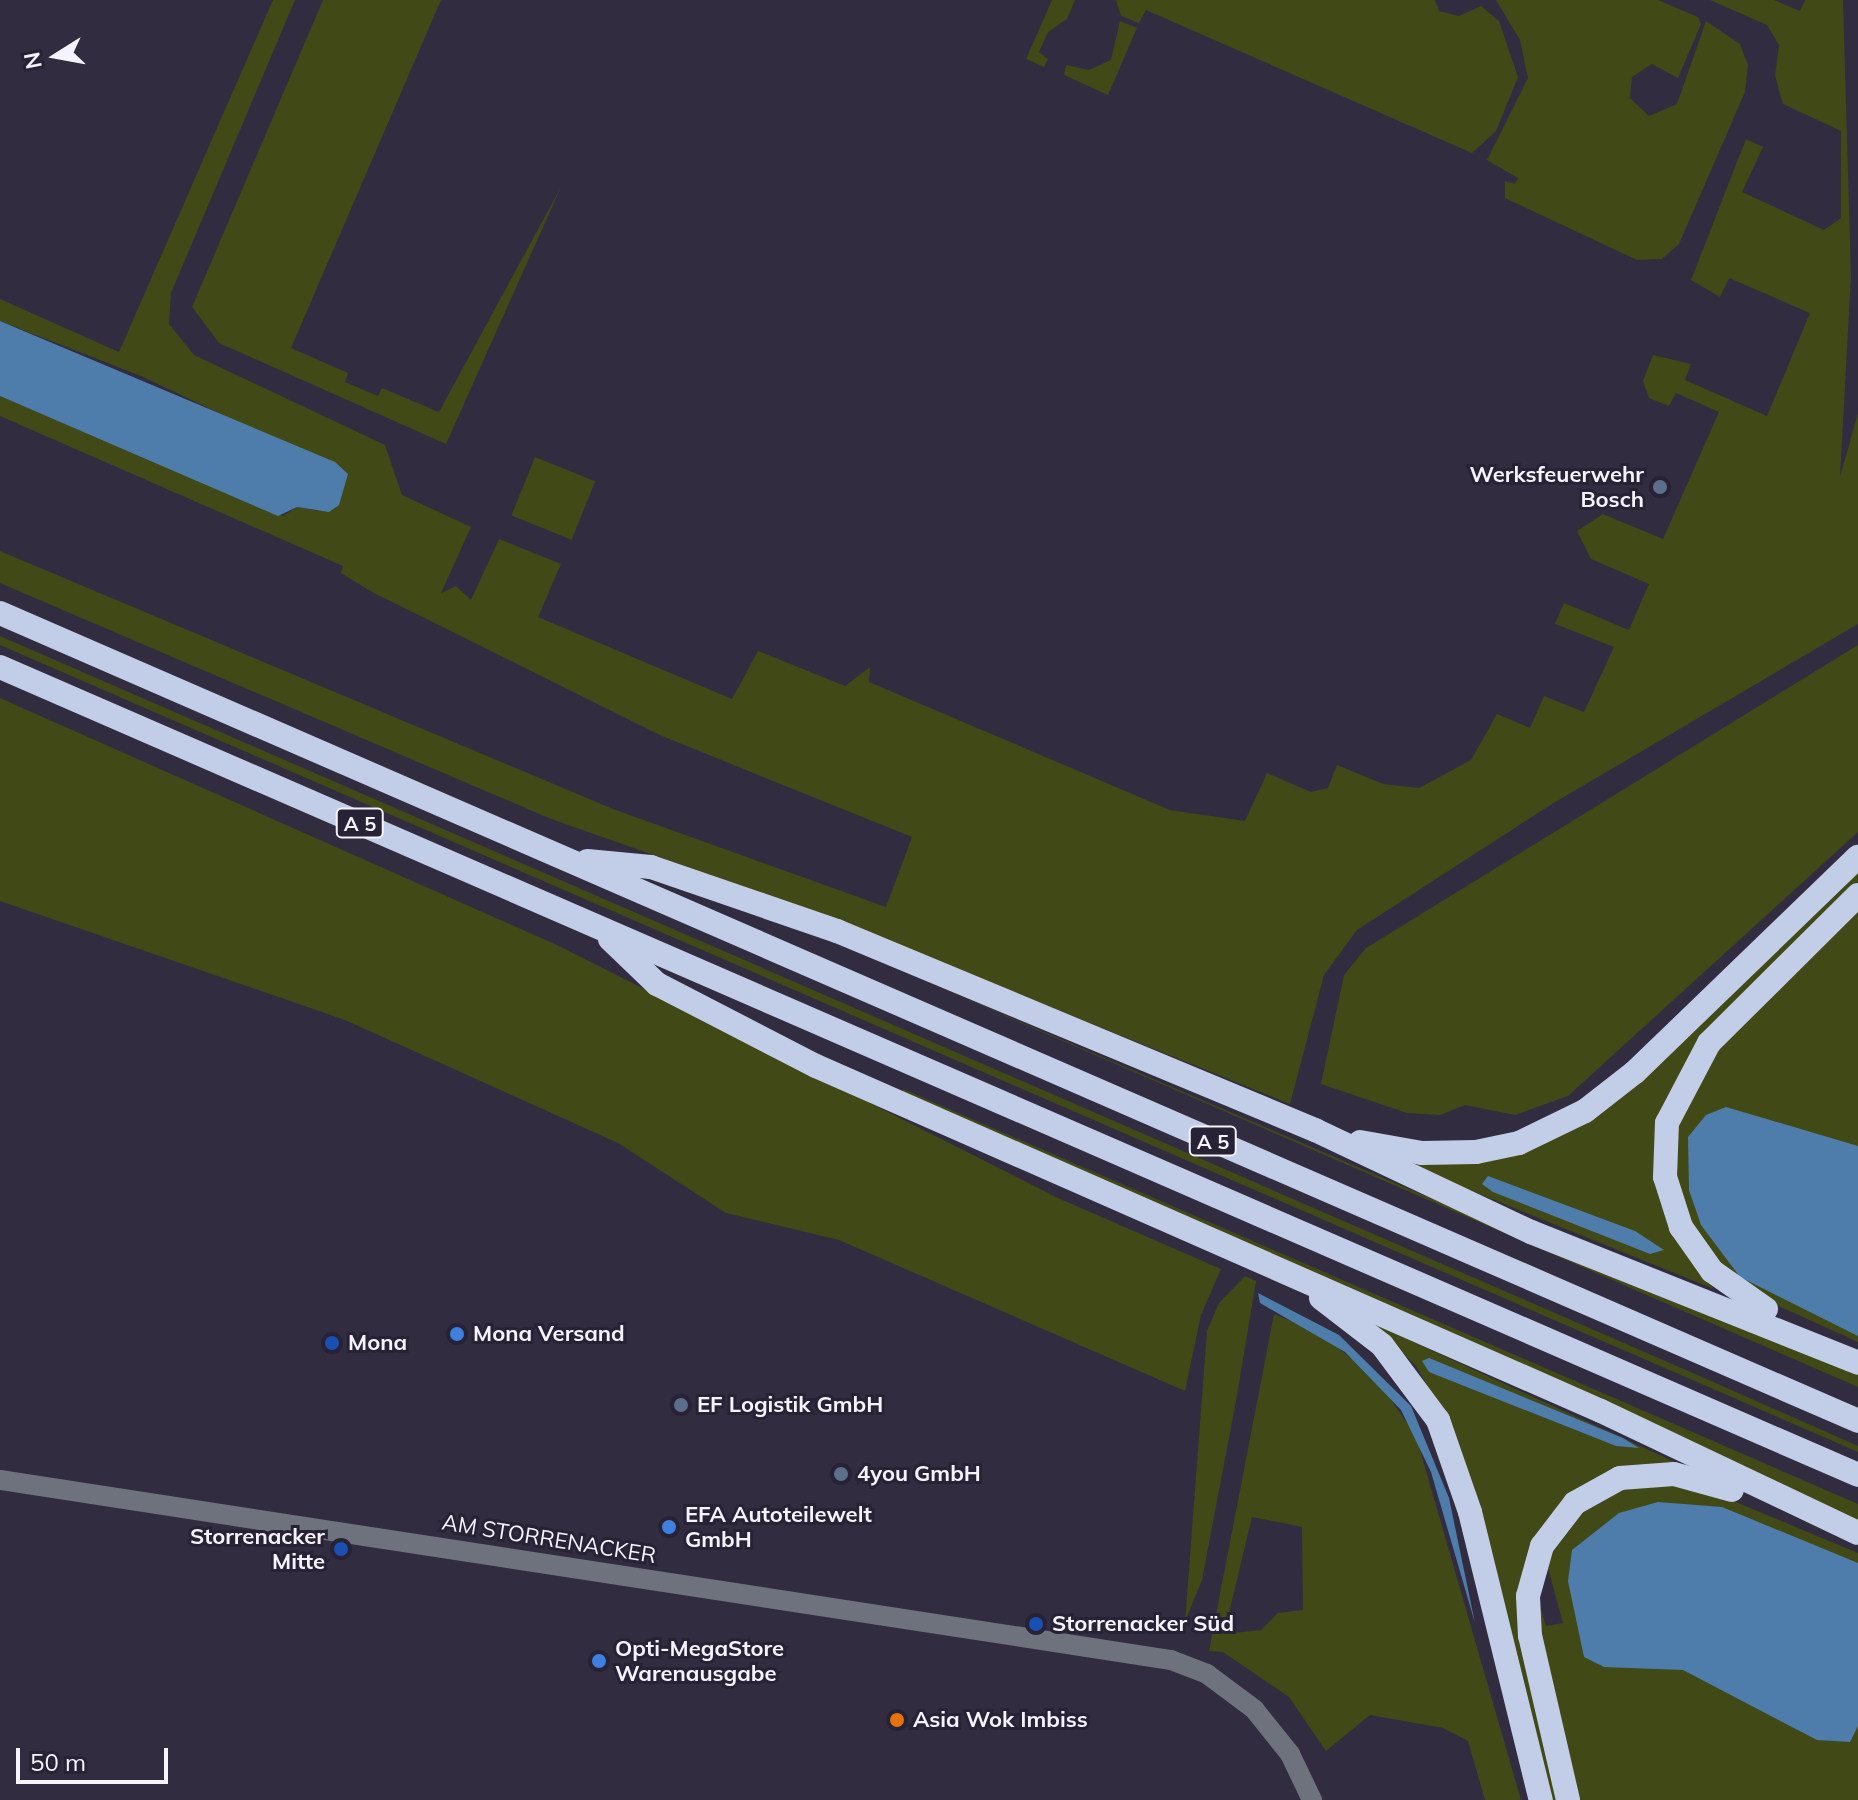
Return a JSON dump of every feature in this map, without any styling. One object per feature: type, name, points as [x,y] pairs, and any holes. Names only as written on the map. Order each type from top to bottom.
[{"type":"highway","name":"A 5","points":[[0,613],[1858,1421]]},
{"type":"highway","name":"A 5","points":[[0,667],[1858,1475]]},
{"type":"highway","points":[[1315,1130],[1387,1149],[1451,1154],[1519,1143],[1559,1125],[1635,1072],[1858,857]]},
{"type":"highway","points":[[569,860],[651,867],[792,914],[1315,1130],[1517,1226],[1790,1333],[1858,1363]]},
{"type":"highway","points":[[1790,1333],[1712,1271],[1689,1241],[1666,1186],[1665,1134],[1674,1099],[1709,1043],[1858,895]]},
{"type":"highway","points":[[596,926],[657,984],[816,1066],[1306,1281],[1858,1533]]},
{"type":"highway","points":[[1306,1281],[1382,1345],[1438,1420],[1470,1512],[1541,1800]]},
{"type":"highway","points":[[1568,1800],[1530,1636],[1528,1596],[1542,1546],[1575,1503],[1620,1478],[1674,1474],[1858,1533]]},
{"type":"street","name":"AM STORRENACKER","points":[[0,1480],[1171,1660],[1207,1674],[1254,1709],[1290,1754],[1312,1800]]},
{"type":"green space","points":[[273,0],[295,0],[171,293],[169,324],[194,355],[385,445],[402,495],[471,527],[441,593],[456,586],[471,600],[499,539],[561,564],[538,617],[732,699],[758,651],[845,686],[870,667],[869,682],[1170,810],[1245,821],[1267,773],[1311,792],[1328,788],[1337,765],[1383,784],[1419,788],[1471,760],[1497,714],[1530,728],[1544,696],[1584,712],[1614,647],[1555,624],[1564,603],[1629,630],[1649,584],[1591,559],[1577,531],[1603,514],[1663,539],[1719,412],[1676,393],[1669,406],[1649,398],[1643,381],[1653,355],[1691,364],[1685,380],[1767,416],[1810,313],[1729,278],[1720,297],[1691,280],[1746,139],[1763,147],[1742,192],[1824,230],[1841,218],[1841,131],[1783,104],[1775,76],[1779,45],[1767,25],[1710,0],[1774,0],[1800,11],[1805,0],[1843,0],[1851,276],[1840,477],[1858,413],[1858,624],[1552,804],[1357,930],[1324,975],[1290,1104],[816,912],[551,819],[0,583],[0,551],[613,809],[886,907],[912,837],[662,736],[372,592],[341,573],[343,566],[0,416],[0,396],[283,516],[297,507],[319,511],[348,474],[141,376],[0,321],[0,299],[119,352]]},
{"type":"green space","points":[[323,0],[441,0],[291,348],[348,373],[345,382],[378,396],[382,388],[439,412],[561,187],[446,444],[219,343],[192,307]]},
{"type":"green space","points":[[1052,0],[1075,0],[1067,19],[1048,32],[1039,52],[1048,59],[1044,67],[1026,59]]},
{"type":"green space","points":[[1116,0],[1435,0],[1439,11],[1459,16],[1481,6],[1499,21],[1518,77],[1496,131],[1472,153],[1146,10],[1139,23],[1121,16]]},
{"type":"green space","points":[[1496,0],[1658,0],[1698,17],[1701,24],[1678,78],[1652,64],[1632,77],[1630,98],[1649,116],[1677,104],[1706,21],[1740,44],[1748,65],[1745,92],[1679,244],[1662,259],[1637,260],[1505,198],[1505,181],[1515,184],[1518,178],[1487,160],[1528,78],[1520,40]]},
{"type":"green space","points":[[1120,21],[1137,28],[1108,95],[1064,75],[1066,65],[1089,70],[1111,60]]},
{"type":"green space","points":[[535,457],[595,481],[572,540],[511,515]]},
{"type":"green space","points":[[0,636],[1702,1377],[1858,1446],[1858,1452],[0,645]]},
{"type":"green space","points":[[1858,645],[1858,832],[1568,1096],[1515,1115],[1465,1105],[1440,1115],[1407,1113],[1321,1084],[1344,975],[1366,948]]},
{"type":"green space","points":[[0,698],[559,946],[1058,1198],[1221,1269],[1201,1315],[1185,1391],[839,1240],[726,1213],[618,1143],[345,1020],[0,901]]},
{"type":"green space","points":[[1858,871],[1858,882],[1703,1034],[1662,1106],[1660,1203],[1714,1289],[1398,1161],[1532,1149]]},
{"type":"green space","points":[[1858,907],[1858,1342],[1774,1304],[1733,1277],[1698,1239],[1677,1188],[1677,1123],[1706,1061]]},
{"type":"green space","points":[[911,975],[1558,1253],[1858,1371],[1858,1387]]},
{"type":"green space","points":[[903,1089],[1858,1504],[1858,1527],[900,1098]]},
{"type":"green space","points":[[1245,1276],[1256,1281],[1236,1401],[1202,1580],[1185,1622],[1207,1331],[1219,1303]]},
{"type":"green space","points":[[1274,1314],[1318,1332],[1376,1378],[1416,1436],[1521,1800],[1485,1800],[1468,1741],[1443,1728],[1370,1715],[1326,1751],[1289,1697],[1223,1652],[1209,1651]],"holes":[[[1252,1517],[1302,1527],[1303,1610],[1278,1613],[1261,1630],[1224,1634]]]},
{"type":"green space","points":[[1372,1323],[1677,1463],[1629,1466],[1553,1513],[1529,1551],[1559,1800],[1550,1800],[1458,1440],[1416,1366]]},
{"type":"green space","points":[[1669,1484],[1731,1500],[1858,1553],[1858,1800],[1579,1800],[1537,1620],[1539,1602],[1546,1626],[1563,1623],[1546,1561],[1584,1511],[1622,1490]]},
{"type":"water","points":[[0,321],[335,462],[348,474],[339,505],[329,512],[297,507],[278,516],[0,396]]},
{"type":"water","points":[[1726,1107],[1858,1146],[1858,1336],[1740,1277],[1701,1225],[1689,1190],[1688,1137],[1706,1115]]},
{"type":"water","points":[[1488,1176],[1635,1231],[1664,1250],[1650,1254],[1493,1192],[1482,1184]]},
{"type":"water","points":[[1258,1293],[1339,1335],[1411,1406],[1449,1498],[1475,1623],[1431,1472],[1401,1410],[1345,1352],[1260,1303]]},
{"type":"water","points":[[1429,1358],[1623,1438],[1639,1448],[1616,1446],[1429,1372],[1422,1361]]},
{"type":"water","points":[[1658,1502],[1722,1507],[1858,1563],[1858,1726],[1850,1742],[1817,1740],[1683,1670],[1604,1667],[1584,1657],[1568,1581],[1572,1550],[1619,1513]]},
{"type":"place","name":"Werksfeuerwehr Bosch","points":[[1660,487]]},
{"type":"place","name":"Mona Versand","points":[[457,1334]]},
{"type":"place","name":"Mona","points":[[332,1343]]},
{"type":"place","name":"EF Logistik GmbH","points":[[681,1405]]},
{"type":"place","name":"4you GmbH","points":[[841,1474]]},
{"type":"place","name":"EFA Autoteilewelt GmbH","points":[[669,1527]]},
{"type":"place","name":"Storrenacker Mitte","points":[[341,1549]]},
{"type":"place","name":"Storrenacker Süd","points":[[1036,1624]]},
{"type":"place","name":"Opti-MegaStore Warenausgabe","points":[[599,1661]]},
{"type":"place","name":"Asia Wok Imbiss","points":[[897,1720]]}]
